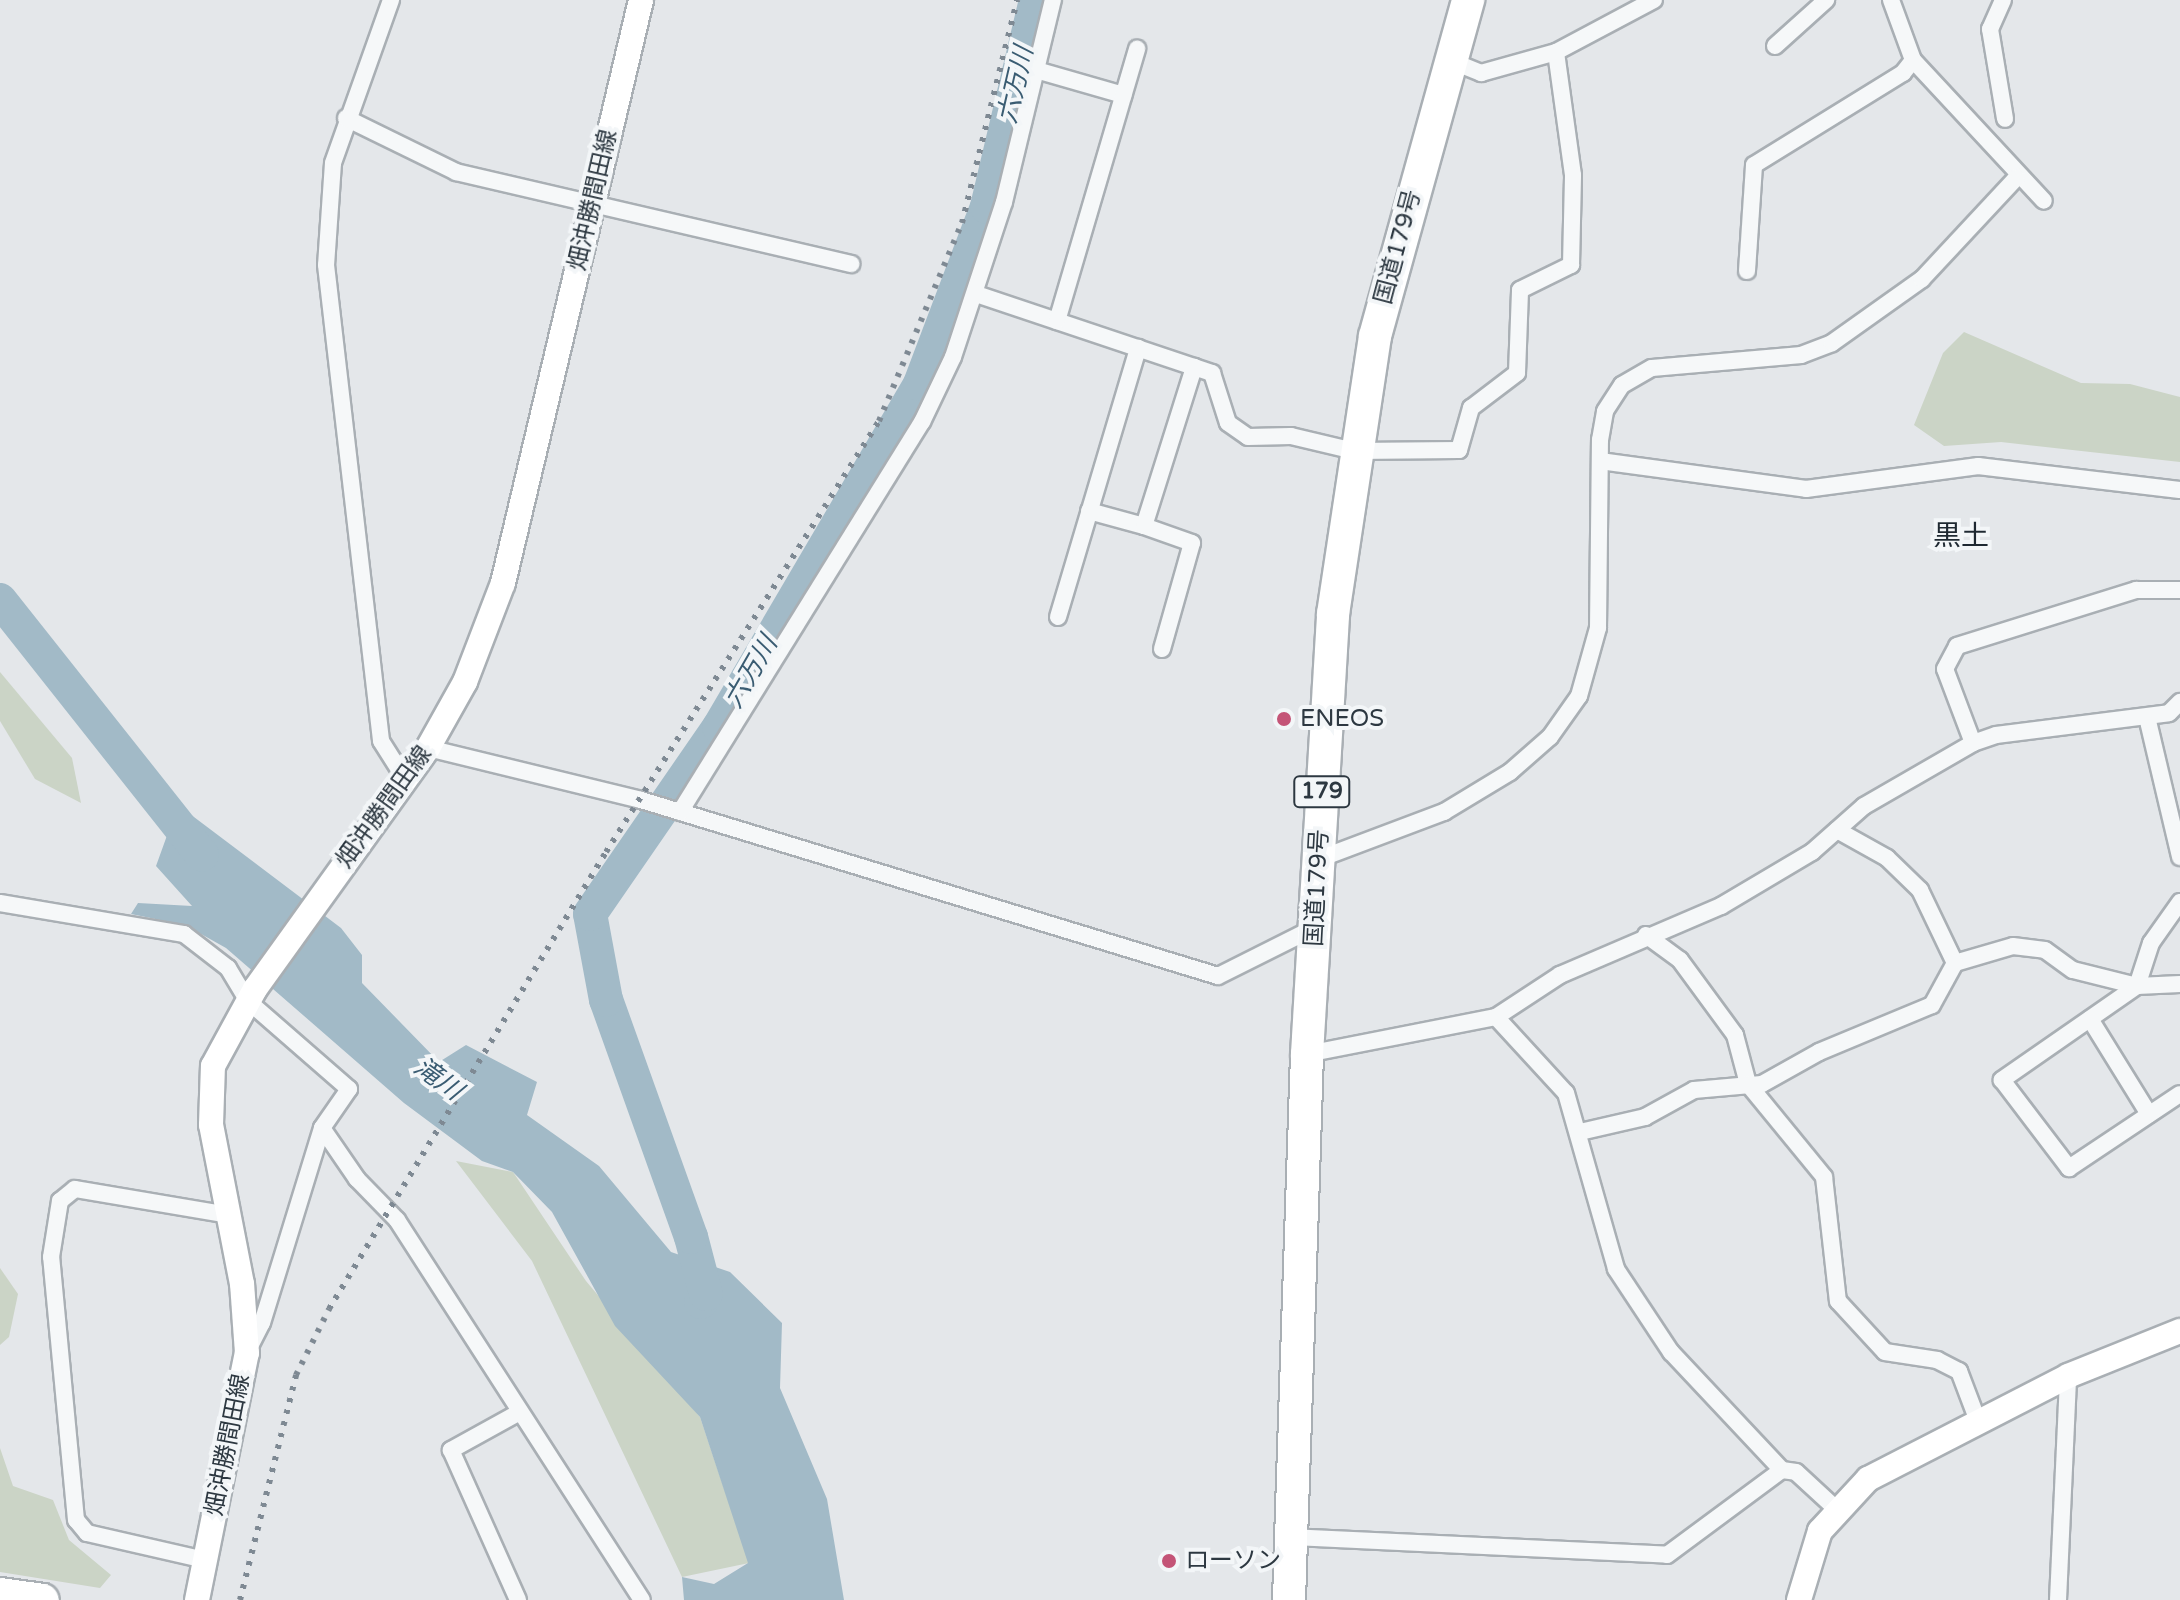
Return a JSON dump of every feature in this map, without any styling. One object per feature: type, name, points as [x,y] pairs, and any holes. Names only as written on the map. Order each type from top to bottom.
[{"type":"highway","name":"国道179号","points":[[1289,1600],[1307,1054],[1333,614],[1354,451],[1379,322],[1468,0]]},
{"type":"highway","points":[[0,1594],[43,1600]]},
{"type":"main road","name":"畑沖勝間田線","points":[[197,1600],[247,1353],[228,1215],[211,1125],[211,1088],[220,1044],[323,892],[428,748],[465,682],[503,583],[641,0]]},
{"type":"main road","points":[[1799,1600],[1809,1558],[1835,1508],[1868,1479],[2068,1376],[2180,1331]]},
{"type":"street","points":[[391,0],[346,118],[333,163],[326,265],[381,741],[405,779]]},
{"type":"street","points":[[680,812],[922,422],[976,294],[1053,0]]},
{"type":"street","points":[[1449,60],[1481,73],[1556,52],[1654,0]]},
{"type":"street","points":[[1775,46],[1826,0]]},
{"type":"street","points":[[1891,0],[1913,60],[1957,102],[2017,177],[2044,201]]},
{"type":"street","points":[[2003,0],[1990,29],[2005,119]]},
{"type":"street","points":[[1057,321],[1137,49]]},
{"type":"street","points":[[976,294],[1212,373],[1228,423],[1248,437],[1291,436],[1354,451],[1459,450],[1471,408],[1517,373],[1520,290],[1571,265],[1573,175],[1556,52]]},
{"type":"street","points":[[1747,271],[1754,165],[1903,73],[1913,60]]},
{"type":"street","points":[[1036,70],[1123,95]]},
{"type":"street","points":[[346,118],[456,172],[592,201],[851,264]]},
{"type":"street","points":[[1319,859],[1444,812],[1510,772],[1550,737],[1579,696],[1598,628],[1600,461],[1605,411],[1622,385],[1652,368],[1801,355],[1832,343],[1922,279],[2017,177]]},
{"type":"street","points":[[1058,617],[1138,348]]},
{"type":"street","points":[[1144,526],[1194,367]]},
{"type":"street","points":[[1600,461],[1806,489],[1978,466],[2180,490]]},
{"type":"street","points":[[1089,511],[1192,543],[1162,649]]},
{"type":"street","points":[[1973,743],[1945,669],[1957,646],[2136,590],[2180,590]]},
{"type":"street","points":[[1307,1054],[1496,1017],[1560,975],[1646,935],[1721,906],[1812,852],[1864,806],[1973,743],[1996,735],[2169,713],[2180,702]]},
{"type":"street","points":[[2147,717],[2180,857]]},
{"type":"street","points":[[428,748],[648,802],[1218,976],[1314,928]]},
{"type":"street","points":[[1837,830],[1887,858],[1920,890],[1955,963]]},
{"type":"street","points":[[2180,902],[2151,943],[2137,986],[2002,1080],[2069,1168],[2180,1094]]},
{"type":"street","points":[[0,903],[184,934],[228,968],[251,995],[349,1089],[322,1128],[262,1323],[247,1353]]},
{"type":"street","points":[[1646,935],[1680,960],[1735,1035],[1748,1084],[1824,1177],[1838,1301],[1885,1352],[1937,1360],[1959,1371],[1978,1421]]},
{"type":"street","points":[[1580,1132],[1645,1117],[1694,1090],[1762,1084],[1819,1052],[1932,1005],[1955,963],[2013,946],[2045,950],[2073,970],[2137,986],[2180,984]]},
{"type":"street","points":[[1496,1017],[1566,1093],[1580,1132],[1616,1269],[1671,1352],[1782,1470],[1796,1472],[1835,1508]]},
{"type":"street","points":[[2090,1019],[2149,1114]]},
{"type":"street","points":[[322,1128],[357,1179],[397,1220],[518,1413],[642,1600]]},
{"type":"street","points":[[205,1560],[87,1533],[76,1520],[51,1257],[60,1201],[75,1189],[228,1215]]},
{"type":"street","points":[[2058,1600],[2068,1376]]},
{"type":"street","points":[[518,1413],[451,1450],[518,1600]]},
{"type":"street","points":[[1291,1537],[1667,1555],[1782,1470]]},
{"type":"green space","points":[[1964,332],[2081,383],[2130,384],[2180,397],[2180,462],[2001,442],[1944,446],[1914,425],[1943,353]]},
{"type":"green space","points":[[0,672],[72,758],[81,803],[35,779],[0,721]]},
{"type":"green space","points":[[456,1161],[513,1172],[586,1281],[700,1417],[749,1563],[682,1577],[532,1261]]},
{"type":"green space","points":[[0,1268],[18,1294],[9,1337],[0,1345]]},
{"type":"green space","points":[[0,1448],[13,1486],[53,1500],[69,1540],[111,1575],[100,1588],[0,1572]]},
{"type":"water","points":[[178,805],[341,928],[362,955],[362,983],[439,1062],[466,1045],[537,1082],[527,1115],[599,1166],[671,1252],[730,1272],[782,1323],[780,1388],[827,1499],[844,1600],[684,1600],[682,1577],[714,1584],[748,1563],[700,1417],[615,1326],[552,1212],[513,1172],[482,1161],[404,1103],[226,948],[185,925],[131,914],[138,903],[192,906],[156,866]]},
{"type":"waterway","name":"六万川","points":[[701,1302],[706,1294],[691,1237],[606,1000],[590,914],[719,727],[920,384],[987,207],[1036,0]]},
{"type":"waterway","name":"滝川","points":[[0,600],[202,855]]},
{"type":"railway","points":[[240,1600],[296,1375],[329,1309],[606,852],[879,421],[962,223],[1017,0]]},
{"type":"place","name":"ENEOS","points":[[1284,719]]},
{"type":"place","name":"ローソン","points":[[1169,1561]]},
{"type":"district","name":"黒土","points":[[1961,536]]}]
